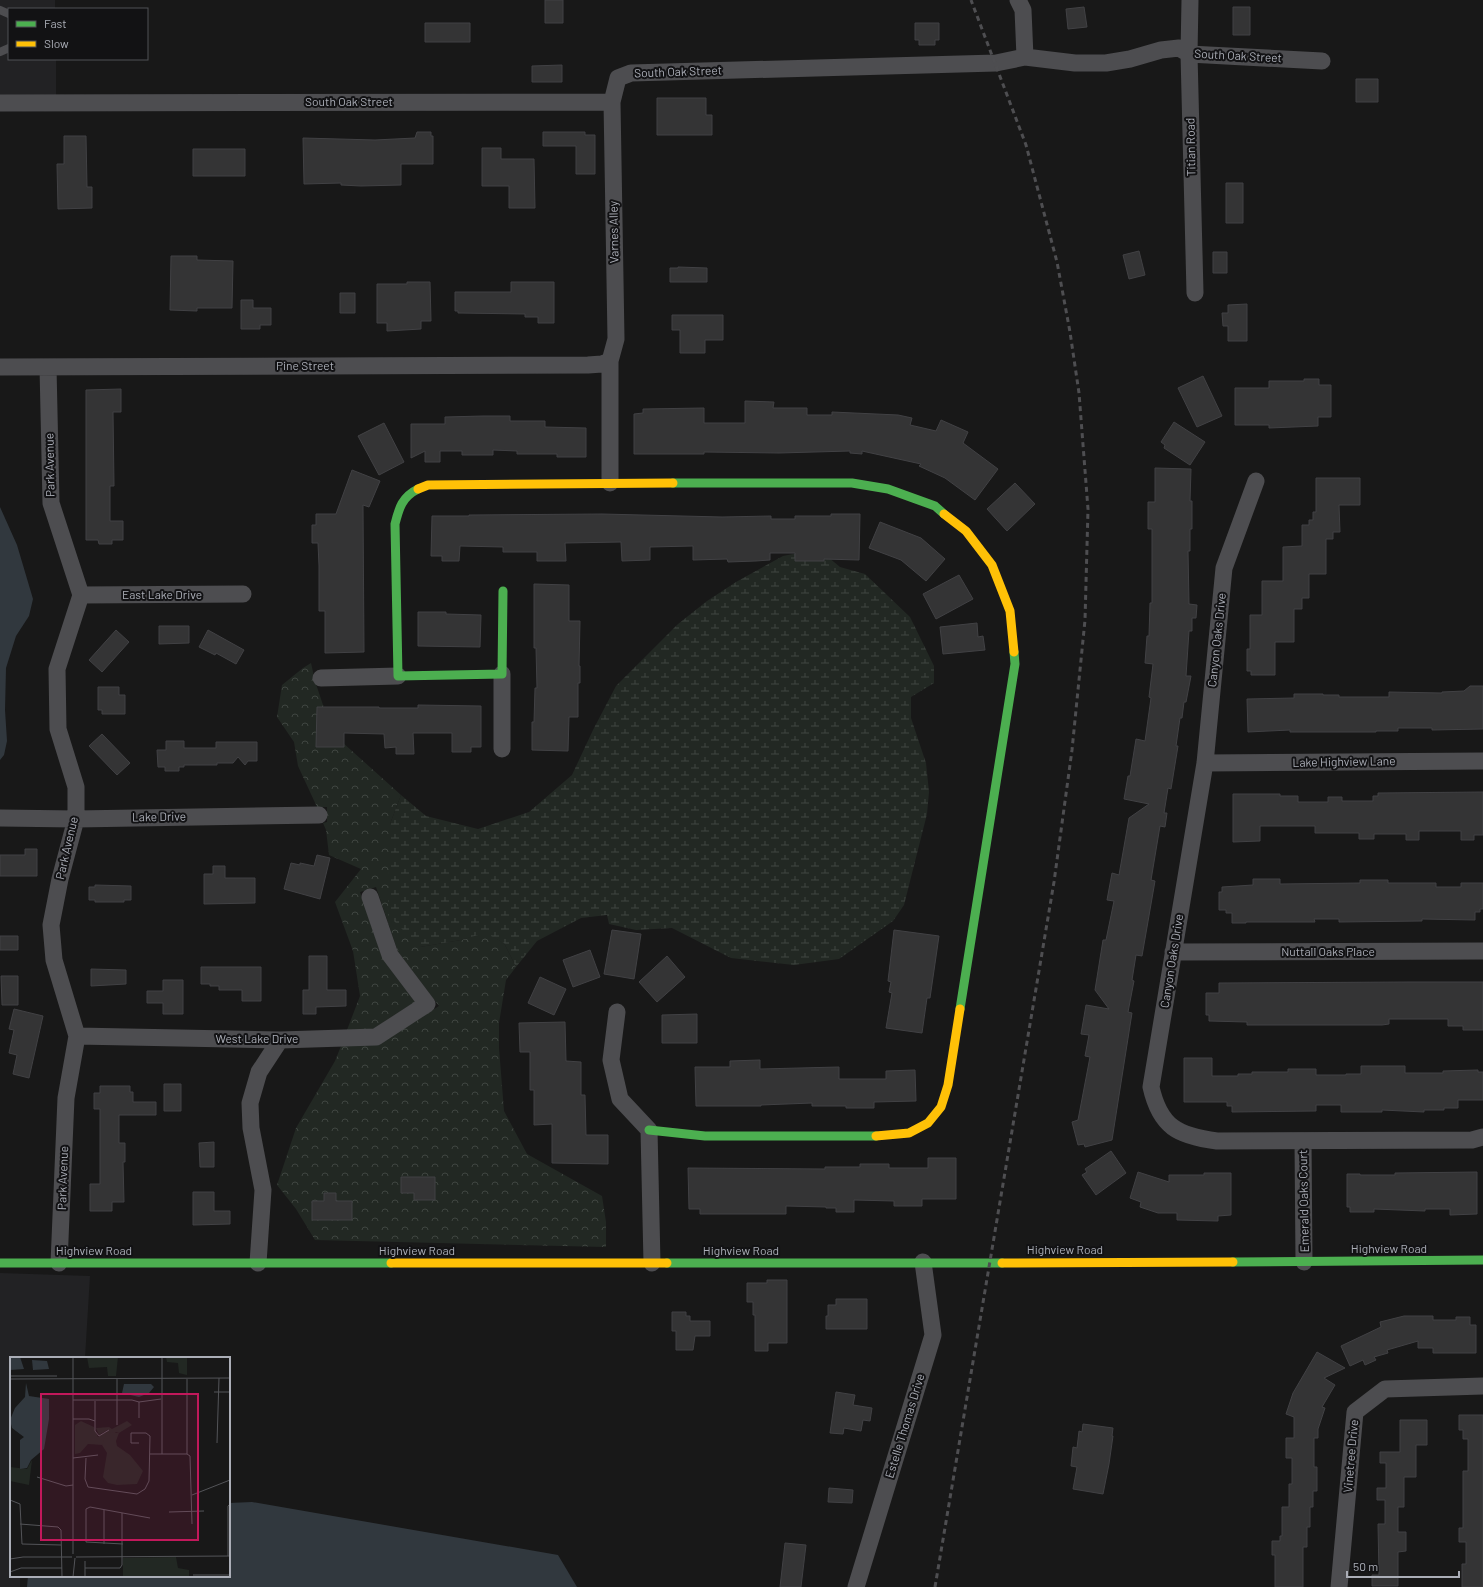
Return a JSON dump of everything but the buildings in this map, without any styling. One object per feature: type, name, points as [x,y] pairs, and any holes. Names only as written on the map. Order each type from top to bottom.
[{"type":"street","points":[[1018,0],[1023,10],[1025,57]]},
{"type":"street","name":"Titian Road","points":[[1190,0],[1189,54],[1195,294]]},
{"type":"street","name":"South Oak Street","points":[[0,103],[612,102],[618,78],[631,73],[996,63],[1025,57],[1075,62],[1106,62],[1130,60],[1162,50],[1179,48],[1189,54],[1322,61]]},
{"type":"street","name":"Varnes Alley","points":[[610,483],[610,361],[616,339],[612,102]]},
{"type":"street","name":"Pine Street","points":[[0,367],[588,365],[602,364],[610,361]]},
{"type":"street","name":"Park Avenue","points":[[48,367],[50,503],[81,595],[57,669],[58,728],[76,787],[76,819],[60,879],[50,925],[54,960],[77,1036],[66,1098],[59,1264]]},
{"type":"street","name":"Canyon Oaks Drive","points":[[1256,481],[1224,568],[1205,763],[1151,1087],[1155,1104],[1161,1116],[1171,1126],[1197,1139],[1217,1141],[1472,1140],[1483,1137]]},
{"type":"street","points":[[398,676],[395,524],[399,508],[410,493],[428,485],[852,483],[888,489],[935,506],[966,531],[992,565],[1010,611],[1015,664],[948,1085],[941,1107],[928,1123],[909,1133],[868,1137],[705,1136],[649,1130],[620,1099],[611,1060],[617,1012]]},
{"type":"street","points":[[502,591],[502,749]]},
{"type":"street","name":"East Lake Drive","points":[[81,595],[243,594]]},
{"type":"street","points":[[321,678],[502,674]]},
{"type":"street","name":"Lake Highview Lane","points":[[1205,763],[1483,761]]},
{"type":"street","name":"Lake Drive","points":[[0,818],[76,819],[319,815]]},
{"type":"street","name":"West Lake Drive","points":[[77,1036],[280,1040],[376,1037],[427,1004],[390,955],[370,897]]},
{"type":"street","name":"Nuttall Oaks Place","points":[[1173,952],[1483,951]]},
{"type":"street","points":[[258,1263],[263,1190],[251,1128],[250,1104],[259,1072],[280,1040]]},
{"type":"street","points":[[649,1130],[652,1263]]},
{"type":"street","name":"Emerald Oaks Court","points":[[1303,1141],[1304,1262]]},
{"type":"street","name":"Highview Road","points":[[0,1263],[1304,1262],[1483,1260]]},
{"type":"street","name":"Estelle Thomas Drive","points":[[856,1587],[933,1335],[923,1262]]},
{"type":"street","name":"Vinetree Drive","points":[[1339,1587],[1355,1412],[1385,1389],[1483,1386]]},
{"type":"shaded area","points":[[0,0],[55,0],[55,8],[8,8],[8,60],[56,60],[56,95],[0,95]]},
{"type":"shaded area","points":[[0,507],[17,545],[33,599],[29,616],[16,636],[6,668],[5,710],[7,741],[4,755],[0,760]]},
{"type":"shaded area","points":[[0,1273],[90,1276],[85,1357],[10,1357],[10,1577],[20,1577],[20,1587],[0,1587]]},
{"type":"shaded area","points":[[252,1502],[558,1555],[577,1587],[27,1587],[28,1577],[230,1577],[230,1503]]},
{"type":"green space","points":[[813,550],[828,557],[840,567],[865,574],[910,617],[934,666],[934,683],[911,697],[911,718],[926,763],[929,792],[927,814],[904,905],[893,921],[839,959],[794,965],[731,958],[672,928],[636,930],[609,924],[607,915],[581,918],[537,941],[516,967],[504,943],[485,933],[461,940],[420,947],[388,915],[390,824],[401,795],[426,816],[478,829],[529,812],[572,775],[616,686],[678,624],[707,601],[736,582],[783,556]]},
{"type":"green space","points":[[311,663],[315,681],[328,720],[342,742],[401,795],[390,824],[420,947],[461,940],[485,932],[504,943],[516,967],[506,980],[499,1023],[499,1048],[504,1111],[527,1154],[602,1196],[606,1222],[606,1247],[315,1240],[296,1209],[277,1185],[296,1128],[335,1061],[341,1046],[381,1043],[439,1006],[398,952],[376,887],[360,892],[382,957],[415,1002],[373,1029],[347,1030],[360,996],[353,951],[335,902],[361,869],[329,855],[326,830],[323,823],[327,822],[327,807],[317,807],[298,766],[294,742],[277,717],[282,685]]},
{"type":"railway","points":[[935,1587],[1054,882],[1072,750],[1085,620],[1088,509],[1079,393],[1070,332],[1057,262],[1026,145],[971,0]]},
{"type":"traffic: fast","points":[[673,483],[852,483],[888,489],[935,506],[944,514]]},
{"type":"traffic: fast","points":[[418,489],[405,499],[398,513],[395,524],[398,676],[502,674],[503,591]]},
{"type":"traffic: fast","points":[[960,1009],[1015,664],[1014,652]]},
{"type":"traffic: fast","points":[[649,1130],[705,1136],[876,1136]]},
{"type":"traffic: fast","points":[[1233,1262],[1483,1260]]},
{"type":"traffic: fast","points":[[0,1263],[391,1263]]},
{"type":"traffic: fast","points":[[667,1263],[1002,1263]]},
{"type":"traffic: slow","points":[[418,489],[428,485],[673,483]]},
{"type":"traffic: slow","points":[[944,514],[966,531],[992,565],[1010,611],[1014,652]]},
{"type":"traffic: slow","points":[[876,1136],[909,1133],[928,1123],[941,1107],[948,1085],[960,1009]]},
{"type":"traffic: slow","points":[[1002,1263],[1233,1262]]},
{"type":"traffic: slow","points":[[391,1263],[667,1263]]}]
